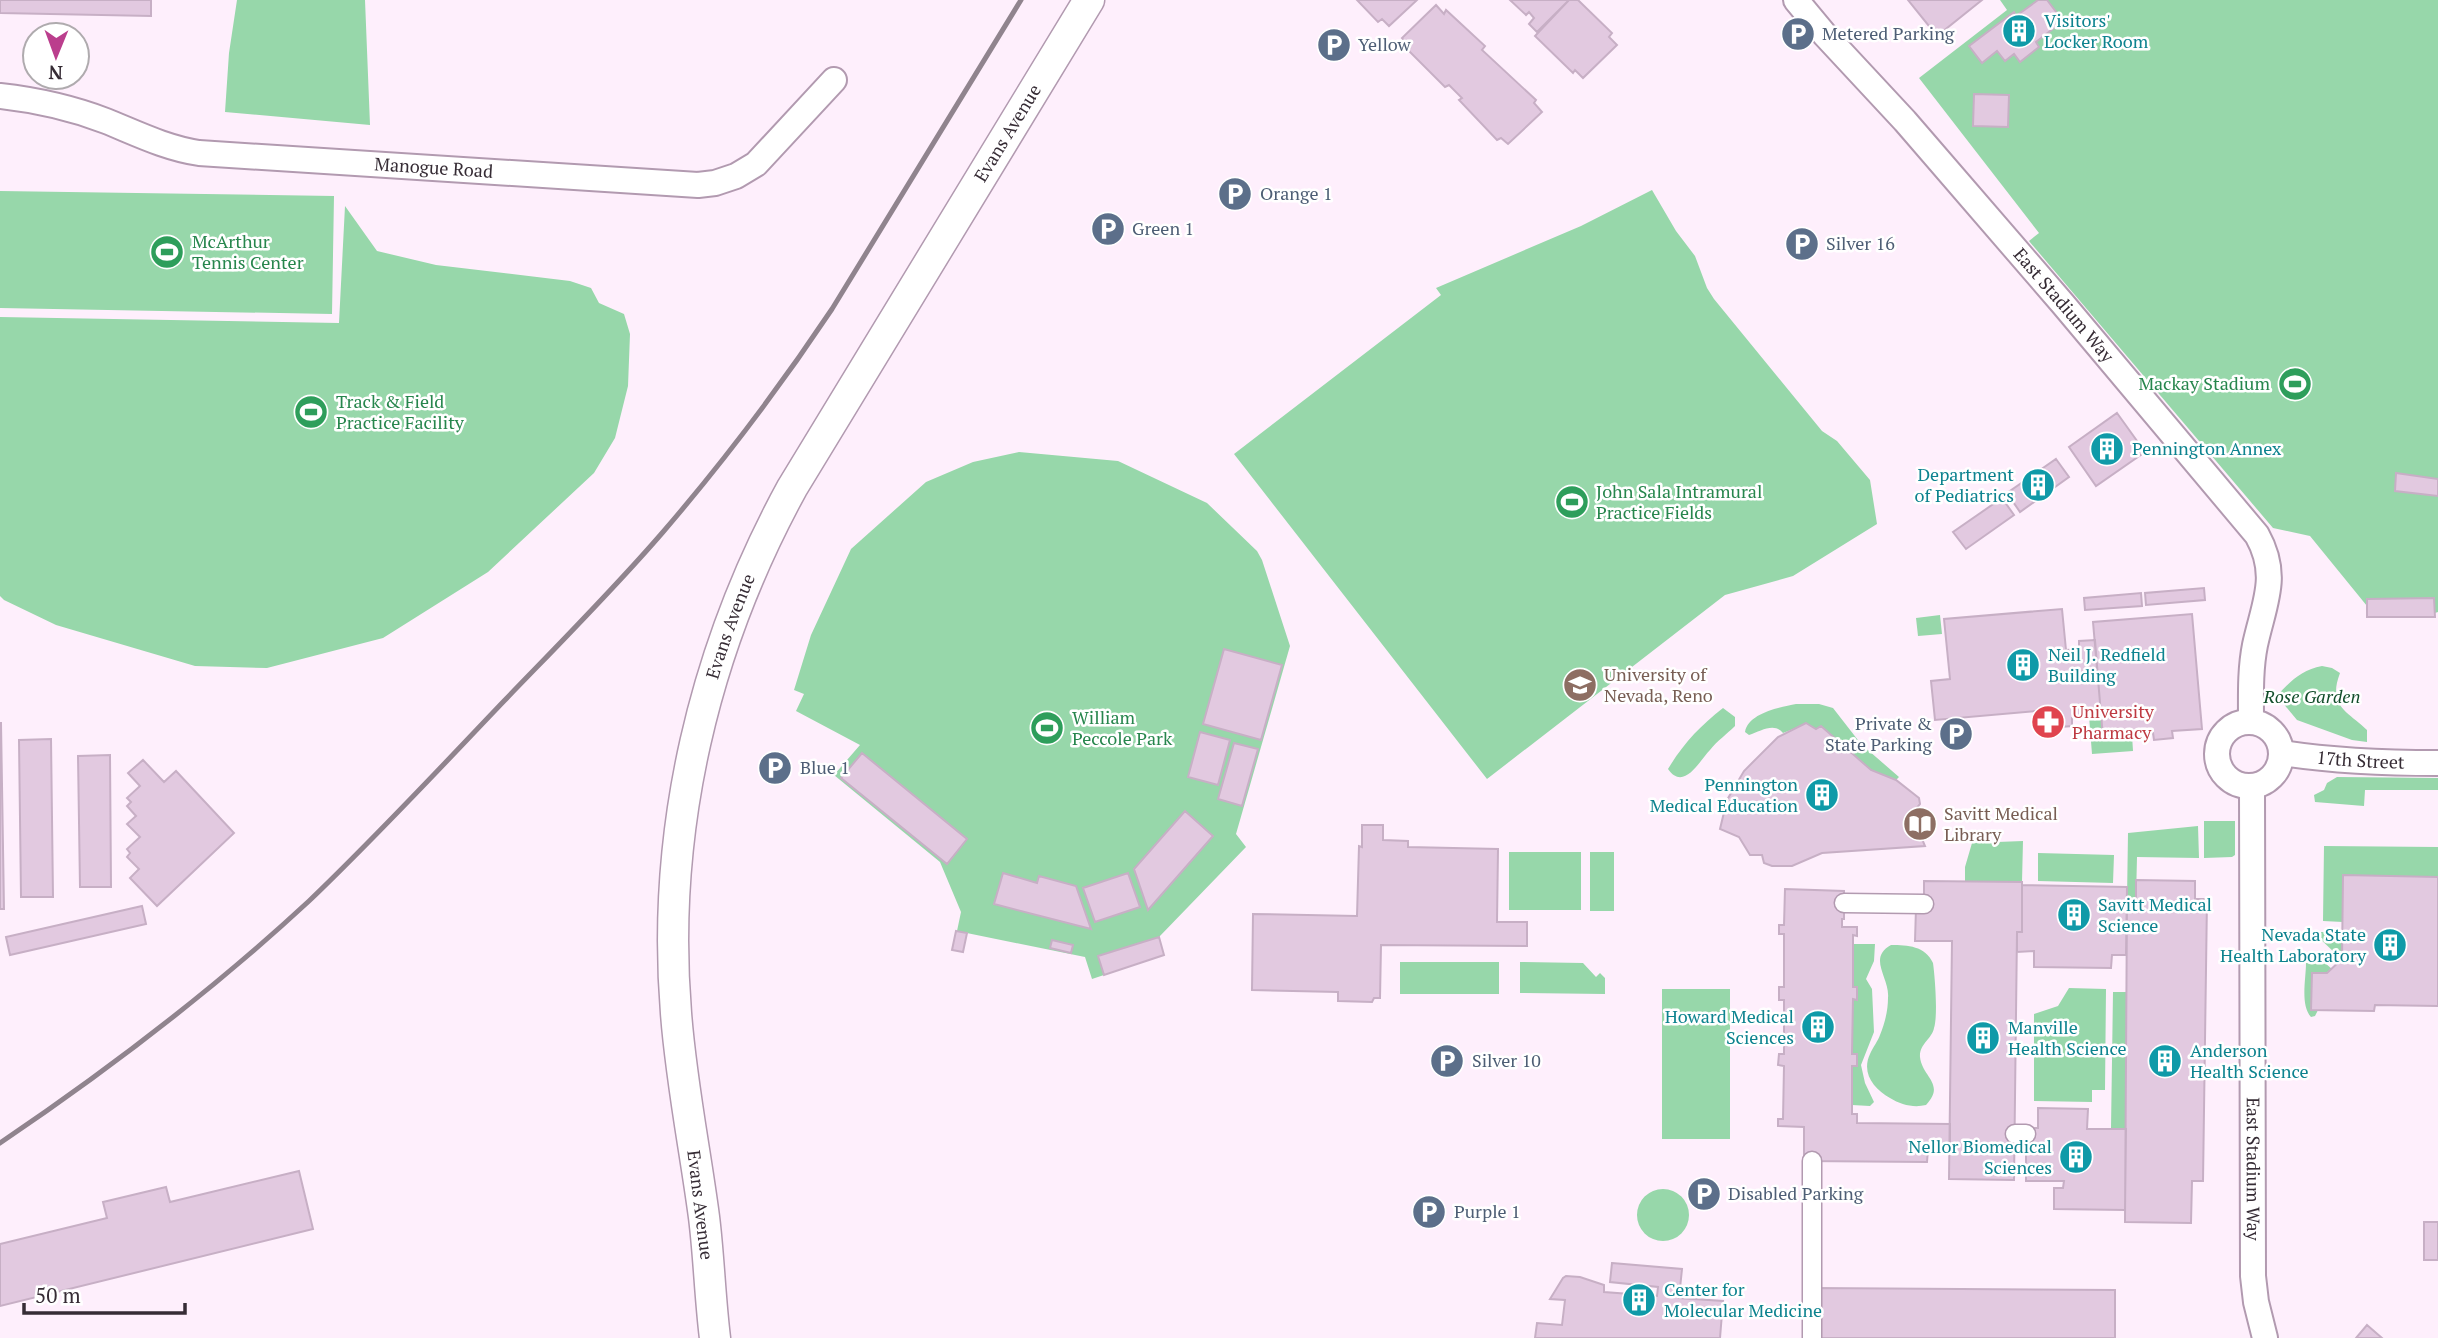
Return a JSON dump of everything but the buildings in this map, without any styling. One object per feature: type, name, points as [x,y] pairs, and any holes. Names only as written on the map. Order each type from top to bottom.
[{"type":"street","name":"Evans Avenue","points":[[715,1338],[704,1216],[680,1051],[673,934],[681,816],[706,697],[741,594],[786,499],[1088,0]]},
{"type":"street","name":"East Stadium Way","points":[[1796,0],[2063,304],[2257,535],[2269,563],[2269,581],[2255,646],[2251,722]]},
{"type":"street","name":"Manogue Road","points":[[0,96],[67,109],[104,120],[174,149],[199,153],[698,185],[736,176],[757,164],[834,80]]},
{"type":"street","points":[[2251,722],[2260,724],[2275,735],[2282,753],[2277,771],[2262,784],[2252,787],[2233,783],[2226,777],[2217,759],[2217,748],[2228,729],[2251,722]]},
{"type":"street","name":"17th Street","points":[[2282,753],[2332,759],[2438,763]]},
{"type":"street","name":"East Stadium Way","points":[[2252,787],[2253,1276],[2265,1338]]},
{"type":"street","points":[[1844,903],[1924,904]]},
{"type":"street","points":[[1812,1161],[1812,1338]]},
{"type":"green space","points":[[237,0],[365,0],[370,125],[225,112],[229,53]]},
{"type":"green space","name":"Mackay Stadium","points":[[2000,0],[2438,0],[2438,612],[2435,617],[2367,617],[2367,606],[2310,536],[2273,528],[2029,241],[2039,233],[1919,78],[2007,10]]},
{"type":"green space","name":"John Sala Intramural Practice Fields","points":[[1652,190],[1676,231],[1695,256],[1714,299],[1822,431],[1837,441],[1870,480],[1877,524],[1793,576],[1725,595],[1487,779],[1234,454],[1441,295],[1436,288],[1581,226]]},
{"type":"green space","name":"McArthur Tennis Center","points":[[0,191],[334,196],[332,314],[0,308]]},
{"type":"green space","name":"Track & Field Practice Facility","points":[[345,206],[377,251],[436,265],[570,281],[591,288],[599,303],[624,314],[630,334],[628,386],[615,438],[594,473],[488,572],[383,638],[267,668],[195,666],[56,625],[4,600],[0,596],[0,317],[339,323]]},
{"type":"green space","name":"William Peccole Park","points":[[1019,452],[1118,461],[1207,503],[1257,551],[1290,646],[1236,834],[1246,847],[1159,937],[1164,955],[1092,979],[1085,957],[957,931],[961,912],[940,862],[834,775],[860,745],[796,711],[804,694],[794,690],[811,635],[851,549],[926,482],[973,462]]},
{"type":"green space","points":[[1940,615],[1942,634],[1918,636],[1916,618]]},
{"type":"green space","name":"Rose Garden","points":[[2322,666],[2340,673],[2336,694],[2338,701],[2347,713],[2367,730],[2367,742],[2352,740],[2297,720],[2277,696],[2297,677]]},
{"type":"green space","points":[[1796,704],[1819,704],[1833,708],[1861,744],[1899,777],[1896,780],[1871,770],[1821,726],[1816,729],[1806,724],[1783,733],[1776,728],[1749,735],[1745,732],[1747,725],[1758,716]]},
{"type":"green space","points":[[1723,708],[1735,717],[1735,726],[1691,772],[1686,776],[1674,775],[1668,769],[1680,751],[1699,729]]},
{"type":"green space","points":[[2101,715],[2104,737],[2132,735],[2133,751],[2092,754],[2089,716]]},
{"type":"green space","points":[[2337,777],[2438,778],[2438,790],[2365,790],[2364,806],[2315,802],[2314,795],[2324,790],[2327,783]]},
{"type":"green space","points":[[2204,821],[2235,821],[2235,855],[2204,858]]},
{"type":"green space","points":[[2198,826],[2199,858],[2137,857],[2136,899],[2127,899],[2128,833]]},
{"type":"green space","points":[[2023,841],[2022,882],[1965,881],[1965,867],[1972,843]]},
{"type":"green space","points":[[2324,846],[2438,847],[2438,877],[2343,875],[2343,922],[2323,921]]},
{"type":"green space","points":[[1509,852],[1581,852],[1581,910],[1509,910]]},
{"type":"green space","points":[[1590,852],[1614,852],[1614,911],[1590,911]]},
{"type":"green space","points":[[2038,853],[2114,855],[2113,883],[2038,881]]},
{"type":"green space","points":[[2317,932],[2342,932],[2340,961],[2335,960],[2335,953],[2317,936]]},
{"type":"green space","points":[[1853,944],[1875,944],[1874,961],[1866,979],[1872,989],[1874,1032],[1861,1065],[1865,1083],[1874,1102],[1870,1106],[1852,1105],[1852,1066],[1857,1066],[1852,1054],[1853,999],[1857,999],[1857,988],[1853,987]]},
{"type":"green space","points":[[1891,945],[1910,946],[1921,950],[1933,963],[1935,1022],[1933,1032],[1920,1052],[1922,1064],[1934,1091],[1926,1105],[1912,1106],[1894,1100],[1874,1085],[1868,1074],[1868,1061],[1882,1030],[1887,1007],[1888,991],[1881,969],[1881,956]]},
{"type":"green space","points":[[1400,962],[1499,962],[1499,994],[1400,994]]},
{"type":"green space","points":[[1520,962],[1583,963],[1596,977],[1600,973],[1605,978],[1605,994],[1520,993]]},
{"type":"green space","points":[[2306,963],[2325,963],[2332,969],[2327,973],[2312,973],[2311,1010],[2318,1010],[2315,1016],[2311,1017],[2305,999]]},
{"type":"green space","points":[[2069,988],[2106,989],[2105,1090],[2092,1090],[2092,1102],[2034,1101],[2034,1014],[2058,1006]]},
{"type":"green space","points":[[1662,989],[1730,989],[1730,1139],[1662,1139]]},
{"type":"green space","points":[[2113,992],[2126,992],[2126,1129],[2111,1129]]},
{"type":"green space","points":[[1663,1189],[1673,1191],[1681,1197],[1687,1205],[1687,1225],[1681,1233],[1673,1239],[1663,1241],[1653,1239],[1645,1233],[1639,1225],[1637,1215],[1639,1205],[1645,1197],[1653,1191]]},
{"type":"railway","points":[[0,1143],[159,1028],[273,934],[408,802],[644,554],[730,451],[832,309],[1021,0]]},
{"type":"place","name":"Visitors' Locker Room","points":[[2019,31]]},
{"type":"place","name":"Metered Parking","points":[[1798,34]]},
{"type":"place","name":"Yellow","points":[[1334,45]]},
{"type":"place","name":"Orange 1","points":[[1235,194]]},
{"type":"place","name":"Green 1","points":[[1108,229]]},
{"type":"place","name":"Silver 16","points":[[1802,244]]},
{"type":"place","name":"McArthur Tennis Center","points":[[167,252]]},
{"type":"place","name":"Mackay Stadium","points":[[2295,384]]},
{"type":"place","name":"Track & Field Practice Facility","points":[[311,412]]},
{"type":"place","name":"Pennington Annex","points":[[2107,449]]},
{"type":"place","name":"Department of Pediatrics","points":[[2038,485]]},
{"type":"place","name":"John Sala Intramural Practice Fields","points":[[1572,502]]},
{"type":"place","name":"Neil J. Redfield Building","points":[[2023,665]]},
{"type":"place","name":"University of Nevada, Reno","points":[[1580,685]]},
{"type":"place","name":"University Pharmacy","points":[[2048,722]]},
{"type":"place","name":"William Peccole Park","points":[[1047,728]]},
{"type":"place","name":"Private & State Parking","points":[[1956,734]]},
{"type":"place","name":"Blue 1","points":[[775,768]]},
{"type":"place","name":"Pennington Medical Education","points":[[1822,795]]},
{"type":"place","name":"Savitt Medical Library","points":[[1920,824]]},
{"type":"place","name":"Savitt Medical Science","points":[[2074,915]]},
{"type":"place","name":"Nevada State Health Laboratory","points":[[2390,945]]},
{"type":"place","name":"Howard Medical Sciences","points":[[1818,1027]]},
{"type":"place","name":"Manville Health Science","points":[[1983,1038]]},
{"type":"place","name":"Silver 10","points":[[1447,1061]]},
{"type":"place","name":"Anderson Health Science","points":[[2165,1061]]},
{"type":"place","name":"Nellor Biomedical Sciences","points":[[2076,1157]]},
{"type":"place","name":"Disabled Parking","points":[[1704,1194]]},
{"type":"place","name":"Purple 1","points":[[1429,1212]]},
{"type":"place","name":"Center for Molecular Medicine","points":[[1639,1300]]}]
